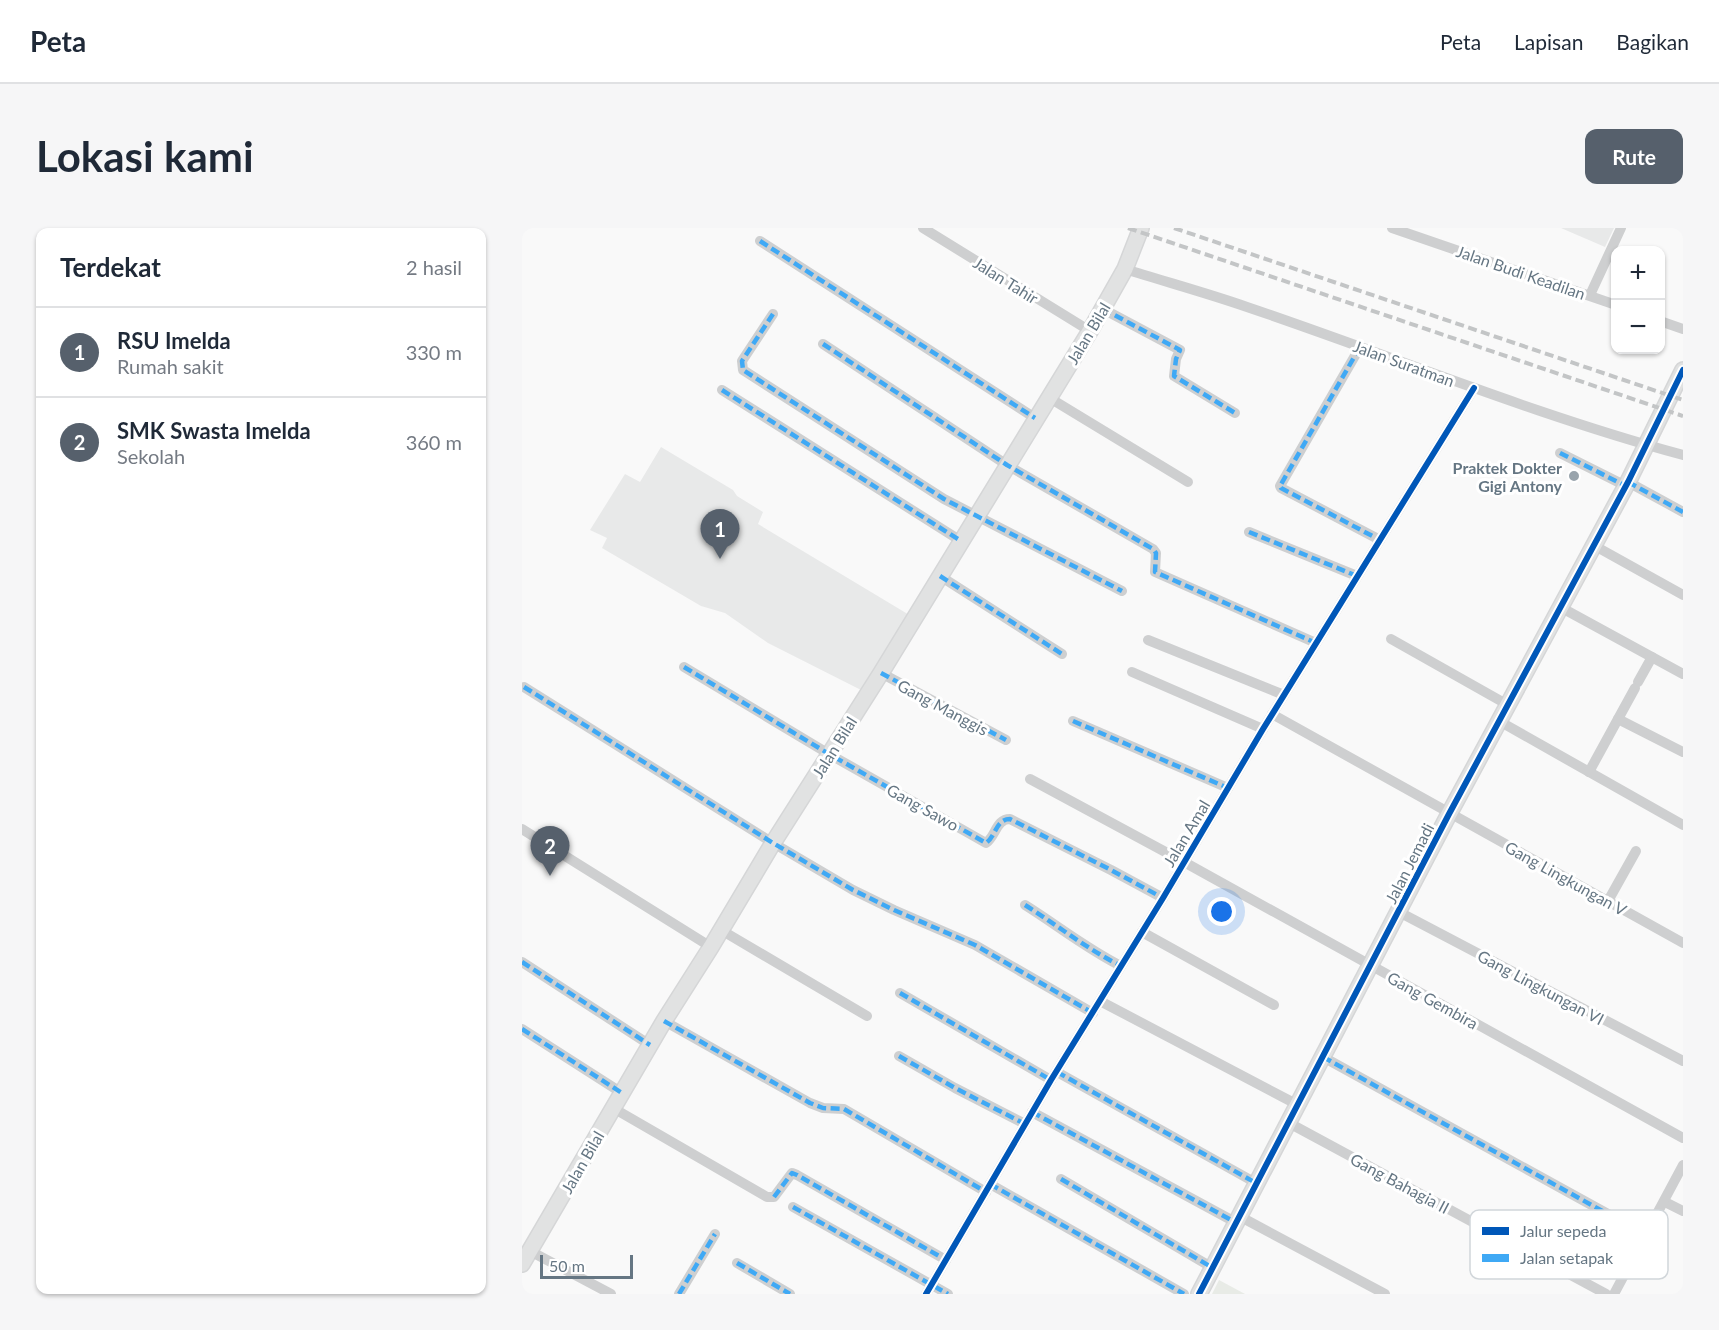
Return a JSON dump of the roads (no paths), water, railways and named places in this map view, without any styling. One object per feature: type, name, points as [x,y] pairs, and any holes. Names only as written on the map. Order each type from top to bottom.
[{"type":"main road","name":"Jalan Bilal","points":[[524,1254],[773,843],[881,673],[1090,331],[1125,269],[1141,228]]},
{"type":"main road","name":"Jalan Jemadi","points":[[1199,1294],[1449,814],[1562,608],[1646,445],[1678,392],[1683,370]]},
{"type":"street","name":"Jalan Tahir","points":[[923,228],[1090,331]]},
{"type":"street","name":"Jalan Budi Keadilan","points":[[1392,228],[1611,303]]},
{"type":"street","points":[[1590,295],[1622,228]]},
{"type":"street","points":[[759,241],[1035,418]]},
{"type":"street","name":"Jalan Suratman","points":[[1125,269],[1246,306],[1474,388],[1683,455]]},
{"type":"street","points":[[1103,309],[1180,350],[1176,359],[1174,376],[1235,413]]},
{"type":"street","points":[[773,314],[742,361],[743,370],[920,484],[976,516],[1122,591]]},
{"type":"street","points":[[1665,323],[1683,329]]},
{"type":"street","points":[[822,344],[1007,465],[1154,549],[1156,553],[1155,572],[1316,643]]},
{"type":"street","points":[[1360,347],[1280,486],[1380,540]]},
{"type":"street","name":"Jalan Amal","points":[[928,1289],[1272,714],[1474,388]]},
{"type":"street","points":[[722,390],[961,542]]},
{"type":"street","points":[[1048,397],[1188,482]]},
{"type":"street","points":[[1560,453],[1683,512]]},
{"type":"street","points":[[1249,532],[1357,576]]},
{"type":"street","points":[[1595,546],[1683,595]]},
{"type":"street","points":[[940,576],[1062,654]]},
{"type":"street","points":[[1562,608],[1683,674]]},
{"type":"street","points":[[1391,639],[1508,705]]},
{"type":"street","points":[[1148,640],[1284,695]]},
{"type":"street","points":[[1589,772],[1652,657]]},
{"type":"street","points":[[684,667],[829,754]]},
{"type":"street","points":[[1132,672],[1263,729]]},
{"type":"street","name":"Gang Manggis","points":[[881,673],[1006,741]]},
{"type":"street","points":[[524,687],[773,843],[874,900],[975,945],[1093,1013]]},
{"type":"street","name":"Gang Lingkungan V","points":[[1272,714],[1683,943]]},
{"type":"street","points":[[1618,718],[1683,752]]},
{"type":"street","points":[[1073,721],[1228,788]]},
{"type":"street","points":[[1499,721],[1683,825]]},
{"type":"street","name":"Gang Sawo","points":[[829,754],[986,843],[1000,822],[1010,819],[1163,898]]},
{"type":"street","name":"Gang Gembira","points":[[1030,780],[1184,862],[1683,1138]]},
{"type":"street","points":[[522,829],[711,947]]},
{"type":"street","points":[[1608,901],[1636,851]]},
{"type":"street","points":[[1025,905],[1086,947],[1121,966]]},
{"type":"street","name":"Gang Lingkungan VI","points":[[1399,912],[1683,1062]]},
{"type":"street","points":[[721,930],[867,1016]]},
{"type":"street","points":[[1142,932],[1274,1005]]},
{"type":"street","points":[[522,962],[650,1045]]},
{"type":"street","points":[[900,993],[1256,1183]]},
{"type":"street","points":[[1100,1001],[1298,1105]]},
{"type":"street","points":[[664,1021],[810,1103],[823,1108],[844,1109],[1184,1294]]},
{"type":"street","points":[[522,1029],[622,1093]]},
{"type":"street","points":[[899,1056],[1025,1124]]},
{"type":"street","points":[[1323,1057],[1601,1210]]},
{"type":"street","points":[[614,1108],[767,1197],[774,1197],[792,1173],[946,1260]]},
{"type":"street","points":[[1032,1112],[1385,1294]]},
{"type":"street","name":"Gang Bahagia II","points":[[1289,1123],[1470,1221]]},
{"type":"street","points":[[1660,1210],[1683,1165]]},
{"type":"street","points":[[1061,1179],[1213,1268]]},
{"type":"street","points":[[1665,1202],[1683,1211]]},
{"type":"street","points":[[793,1207],[928,1289],[948,1294]]},
{"type":"street","points":[[679,1294],[715,1234]]},
{"type":"street","points":[[524,1254],[611,1294]]},
{"type":"street","points":[[737,1263],[790,1294]]},
{"type":"street","name":"Gang Bahagia II","points":[[1578,1279],[1606,1294]]},
{"type":"street","points":[[1614,1294],[1622,1279]]},
{"type":"railway","points":[[1128,228],[1683,416]]},
{"type":"railway","points":[[1174,228],[1683,400]]},
{"type":"place","name":"Praktek Dokter Gigi Antony","points":[[1574,476]]},
{"type":"place","name":"RSU Imelda","points":[[720,559]]},
{"type":"place","name":"SMK Swasta Imelda","points":[[550,876]]}]
